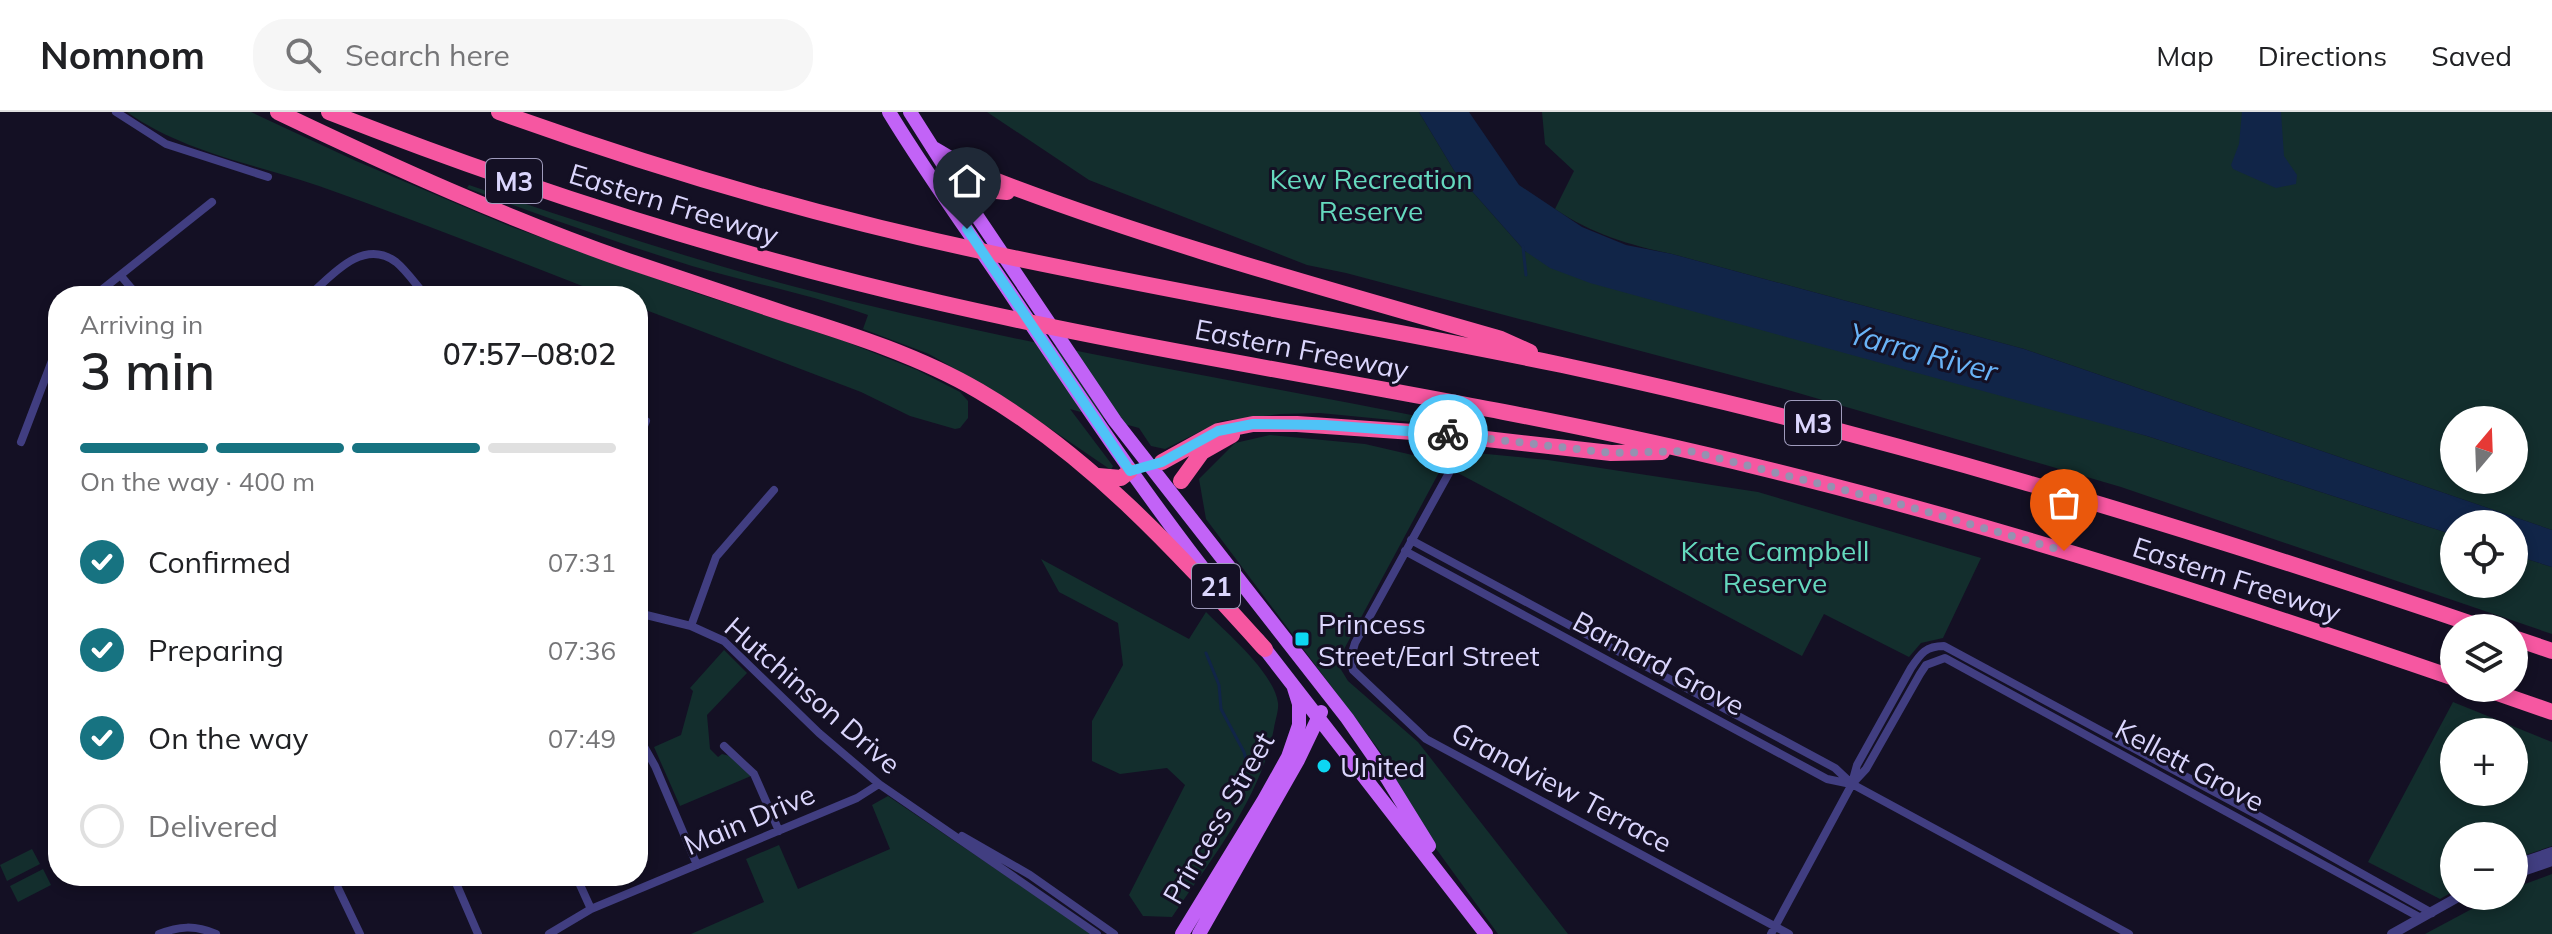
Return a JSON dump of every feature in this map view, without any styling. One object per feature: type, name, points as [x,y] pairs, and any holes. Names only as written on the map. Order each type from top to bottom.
[{"type":"highway","points":[[278,112],[400,170],[537,228],[834,329],[917,361],[976,389],[1012,411],[1097,475],[1176,551],[1265,649]]},
{"type":"highway","name":"Eastern Freeway","points":[[329,112],[534,189],[815,272],[940,303],[1135,344],[1690,451],[2009,534],[2440,673]]},
{"type":"highway","name":"Eastern Freeway","points":[[499,112],[668,168],[828,214],[990,253],[1562,366],[1745,406],[2046,486],[2442,614]]},
{"type":"highway","points":[[968,191],[1025,194],[1206,254],[1501,339],[1562,366]]},
{"type":"highway","points":[[1156,464],[1218,431],[1253,424],[1442,434],[1611,453],[1690,451]]},
{"type":"highway","points":[[1181,481],[1202,452],[1216,443],[1247,430],[1276,424]]},
{"type":"highway","points":[[1097,475],[1121,478],[1130,471]]},
{"type":"highway","points":[[2528,643],[2552,651]]},
{"type":"highway","points":[[2523,702],[2552,712]]},
{"type":"main road","name":"21","points":[[910,112],[932,147],[968,191],[1115,421],[1156,464],[1176,500],[1319,684]]},
{"type":"main road","name":"21","points":[[889,113],[1166,522],[1290,681]]},
{"type":"main road","points":[[932,147],[968,191],[967,229]]},
{"type":"main road","points":[[1130,471],[1156,464]]},
{"type":"main road","points":[[1176,500],[1181,481]]},
{"type":"main road","points":[[1290,681],[1486,934]]},
{"type":"main road","name":"Princess Street","points":[[1182,934],[1288,757],[1298,729],[1299,715],[1290,681]]},
{"type":"main road","points":[[1319,684],[1322,698],[1320,717]]},
{"type":"main road","points":[[1319,684],[1369,749],[1475,920]]},
{"type":"main road","name":"Princess Street","points":[[1199,934],[1320,717]]},
{"type":"street","points":[[116,112],[166,144],[268,177]]},
{"type":"street","points":[[108,286],[212,202]]},
{"type":"street","points":[[320,286],[346,262],[355,257],[374,255],[394,261],[417,286]]},
{"type":"street","points":[[121,276],[129,286]]},
{"type":"street","points":[[21,442],[48,371]]},
{"type":"street","points":[[1405,551],[1449,473]]},
{"type":"street","points":[[691,626],[716,557],[774,490]]},
{"type":"street","name":"Barnard Grove","points":[[1411,540],[1835,768],[1852,784],[2129,934]]},
{"type":"street","name":"Barnard Grove","points":[[1405,551],[1827,779],[1852,784]]},
{"type":"street","name":"Grandview Terrace","points":[[1405,551],[1355,643],[1350,660],[1353,670],[1426,739],[1773,930],[1789,934]]},
{"type":"street","name":"Hutchinson Drive","points":[[648,615],[691,626],[724,641],[819,733],[879,784],[1097,934]]},
{"type":"street","name":"Kellett Grove","points":[[1852,784],[1857,765],[1920,655],[1930,646],[1944,646],[2246,808],[2426,915]]},
{"type":"street","name":"Kellett Grove","points":[[1852,784],[1866,769],[1926,665],[1945,658],[2426,915]]},
{"type":"street","points":[[724,746],[754,774],[779,831]]},
{"type":"street","points":[[648,754],[697,865]]},
{"type":"street","name":"Main Drive","points":[[648,885],[857,798],[879,784]]},
{"type":"street","points":[[1773,930],[1852,784]]},
{"type":"street","name":"Hutchinson Drive","points":[[950,831],[1030,875],[1114,934]]},
{"type":"street","points":[[2528,860],[2552,852]]},
{"type":"street","points":[[2528,869],[2552,861]]},
{"type":"street","points":[[457,886],[478,934]]},
{"type":"street","points":[[581,886],[591,909]]},
{"type":"street","name":"Main Drive","points":[[549,934],[591,909],[646,886]]},
{"type":"street","points":[[338,888],[360,934]]},
{"type":"street","points":[[2392,934],[2440,907]]},
{"type":"street","points":[[159,934],[176,927],[190,927],[216,934]]},
{"type":"green space","points":[[127,112],[251,112],[356,161],[512,227],[696,293],[844,341],[917,370],[960,392],[968,401],[968,418],[960,428],[955,429],[910,416],[861,392],[648,311],[648,286],[582,286],[319,186],[195,147]]},
{"type":"green space","name":"Kew Recreation Reserve","points":[[987,112],[1419,112],[1455,172],[1525,251],[2147,436],[2440,530],[2440,596],[2121,487],[1788,390],[1307,265],[1089,180]]},
{"type":"green space","points":[[1542,112],[2552,112],[2552,530],[2528,522],[2528,510],[2494,510],[2447,494],[2528,494],[2528,406],[2440,406],[2440,492],[2024,349],[1611,238],[1555,209],[1574,171],[1545,144]]},
{"type":"green space","points":[[469,185],[711,263],[871,306],[1031,342],[1432,419],[1433,424],[1320,413],[1280,414],[1221,421],[1165,449],[1151,446],[1139,428],[1070,409],[1113,466],[1111,470],[1004,397],[929,354],[863,329],[868,315],[664,257],[467,188]]},
{"type":"green space","points":[[1270,435],[1365,444],[1434,460],[1443,465],[1342,653],[1340,668],[1348,681],[1418,742],[1568,934],[1498,934],[1429,839],[1382,754],[1206,519],[1199,479],[1235,443]]},
{"type":"green space","name":"Kate Campbell Reserve","points":[[1466,452],[1548,460],[1758,492],[1981,558],[1943,638],[1921,643],[1909,657],[1824,614],[1802,656],[1456,472]]},
{"type":"green space","points":[[1041,559],[1189,639],[1206,612],[1249,654],[1275,691],[1277,712],[1258,779],[1233,827],[1172,917],[1143,916],[1129,895],[1185,785],[1167,768],[1120,774],[1092,761],[1092,721],[1123,665],[1118,623],[1059,592]]},
{"type":"green space","name":"Kew Recreation Reserve","points":[[2528,559],[2552,567],[2552,634],[2528,626],[2528,614],[2493,614],[2446,598],[2528,598]]},
{"type":"green space","points":[[724,650],[747,673],[707,715],[710,749],[718,757],[722,754],[730,756],[751,776],[680,806],[654,747],[681,735],[693,691],[690,688]]},
{"type":"green space","points":[[2453,702],[2493,718],[2444,718]]},
{"type":"green space","points":[[2440,726],[2440,806],[2528,806],[2528,732],[2552,742],[2552,846],[2528,854],[2528,822],[2440,822],[2440,899],[2368,862]]},
{"type":"green space","points":[[888,796],[1092,934],[691,934],[764,902],[746,859],[779,845],[798,889],[890,849],[872,805]]},
{"type":"green space","points":[[32,849],[40,864],[7,881],[0,865]]},
{"type":"green space","points":[[43,869],[49,886],[18,902],[10,886]]},
{"type":"green space","points":[[2552,874],[2552,934],[2425,934],[2470,910],[2528,910],[2528,883]]},
{"type":"water","name":"Yarra River","points":[[1419,112],[1469,112],[1519,185],[1582,227],[1626,245],[1672,254],[2024,349],[2494,510],[2440,510],[2440,530],[2147,436],[1590,283],[1550,268],[1525,251],[1455,172]]},
{"type":"water","points":[[2242,112],[2281,112],[2284,156],[2297,175],[2296,184],[2276,188],[2233,169],[2231,165],[2239,144]]},
{"type":"water","points":[[2528,522],[2552,530],[2552,567],[2528,559]]},
{"type":"waterway","points":[[1523,247],[1526,275]]},
{"type":"waterway","points":[[1206,653],[1219,685],[1221,709],[1244,752],[1249,771]]},
{"type":"way so far","points":[[1448,434],[1611,453],[1690,451],[1903,505],[2064,551]]},
{"type":"place","name":"Princess Street/Earl Street","points":[[1302,639]]},
{"type":"place","name":"United","points":[[1324,766]]},
{"type":"route","points":[[967,229],[1130,471],[1162,462],[1218,431],[1253,424],[1324,425],[1448,434]]}]
